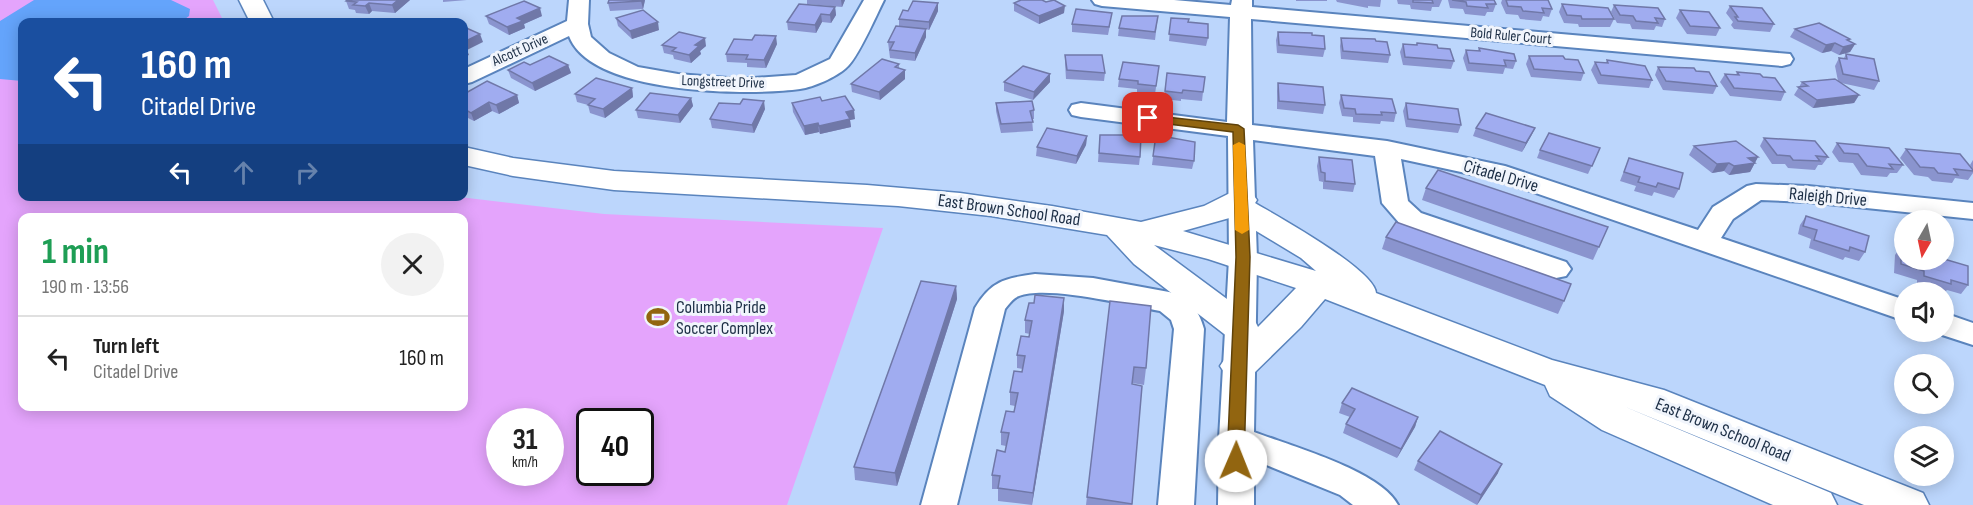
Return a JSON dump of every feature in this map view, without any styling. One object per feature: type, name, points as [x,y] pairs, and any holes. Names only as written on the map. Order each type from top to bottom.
[{"type":"main road","points":[[251,0],[260,18]]},
{"type":"main road","name":"East Brown School Road","points":[[468,157],[491,163],[606,180],[872,194],[941,200],[1130,229],[1190,242],[1243,257],[1319,284],[1533,367],[1646,399],[1908,505]]},
{"type":"main road","points":[[1241,328],[1146,256],[1130,229],[1215,213],[1241,204],[1313,251],[1382,309]]},
{"type":"main road","points":[[1239,366],[1289,318],[1319,284]]},
{"type":"main road","name":"East Brown School Road","points":[[1533,367],[1616,420],[1816,505]]},
{"type":"street","points":[[578,24],[579,0]]},
{"type":"street","name":"Longstreet Drive","points":[[578,24],[581,39],[601,58],[632,73],[678,81],[740,86],[801,82],[839,63],[874,0]]},
{"type":"street","name":"Bold Ruler Court","points":[[1102,0],[1241,7],[1782,59]]},
{"type":"street","points":[[1236,505],[1236,439],[1243,257],[1238,129],[1241,7]]},
{"type":"street","name":"Alcott Drive","points":[[468,75],[578,24]]},
{"type":"street","name":"Citadel Drive","points":[[1081,110],[1387,149],[1505,174],[1894,307]]},
{"type":"street","points":[[1387,149],[1395,203],[1411,219],[1556,269]]},
{"type":"street","name":"Raleigh Drive","points":[[1704,242],[1723,213],[1756,192],[1808,194],[1973,211]]},
{"type":"street","points":[[939,505],[990,308],[1003,292],[1016,286],[1043,284],[1169,302],[1185,315],[1189,329],[1176,505]]},
{"type":"street","points":[[1954,327],[1973,334]]},
{"type":"street","points":[[1236,439],[1353,485],[1380,505]]},
{"type":"shaded area","name":"Columbia Pride Soccer Complex","points":[[0,0],[213,0],[222,18],[18,18],[18,201],[468,201],[468,198],[604,214],[883,228],[787,505],[0,505]]},
{"type":"water","points":[[34,0],[171,0],[190,9],[186,18],[18,18],[18,81],[0,79],[0,21]]},
{"type":"building","points":[[347,0],[398,0],[392,5],[369,3],[365,6],[353,5],[357,2]]},
{"type":"building","points":[[609,0],[641,0],[641,1],[608,3]]},
{"type":"building","points":[[1021,0],[1046,2],[1054,0],[1065,6],[1039,16],[1014,3]]},
{"type":"building","points":[[1413,0],[1432,0],[1433,3],[1413,2]]},
{"type":"building","points":[[1452,0],[1494,0],[1496,4],[1486,4],[1488,8],[1467,6],[1466,2]]},
{"type":"building","points":[[1506,0],[1548,0],[1552,9],[1542,8],[1544,13],[1523,11],[1521,7],[1508,6]]},
{"type":"building","points":[[524,1],[540,8],[517,18],[523,21],[507,27],[486,16]]},
{"type":"building","points":[[913,1],[938,3],[929,22],[899,19],[903,10],[908,11]]},
{"type":"building","points":[[799,4],[835,7],[830,15],[821,14],[815,25],[787,22]]},
{"type":"building","points":[[1562,4],[1608,8],[1614,19],[1582,19],[1581,16],[1567,15]]},
{"type":"building","points":[[1614,5],[1658,8],[1665,19],[1655,18],[1658,23],[1636,21],[1633,16],[1620,15]]},
{"type":"building","points":[[1730,6],[1762,8],[1774,24],[1738,21],[1735,17],[1738,17]]},
{"type":"building","points":[[1076,9],[1112,13],[1109,27],[1072,24]]},
{"type":"building","points":[[643,10],[658,22],[630,31],[616,18]]},
{"type":"building","points":[[1680,10],[1709,12],[1720,28],[1690,26]]},
{"type":"building","points":[[1122,16],[1158,16],[1155,32],[1119,28]]},
{"type":"building","points":[[1171,18],[1189,19],[1188,22],[1208,24],[1208,38],[1169,34]]},
{"type":"building","points":[[1819,23],[1855,44],[1843,47],[1835,43],[1826,45],[1795,29]]},
{"type":"building","points":[[896,26],[926,29],[915,53],[890,50],[894,42],[888,42]]},
{"type":"building","points":[[468,29],[480,34],[468,40]]},
{"type":"building","points":[[679,32],[705,38],[695,45],[699,46],[689,55],[672,51],[676,48],[662,45]]},
{"type":"building","points":[[1278,32],[1312,33],[1312,35],[1324,36],[1325,49],[1279,45]]},
{"type":"building","points":[[755,35],[776,36],[764,60],[746,59],[748,55],[726,54],[734,39],[752,40]]},
{"type":"building","points":[[1341,38],[1375,39],[1387,42],[1390,55],[1343,51]]},
{"type":"building","points":[[1417,43],[1450,49],[1454,61],[1405,57],[1403,44],[1417,45]]},
{"type":"building","points":[[1479,48],[1514,54],[1516,61],[1504,60],[1506,66],[1469,63],[1466,50],[1480,51]]},
{"type":"building","points":[[1846,54],[1874,59],[1879,81],[1843,74],[1839,58],[1847,59]]},
{"type":"building","points":[[1065,55],[1102,55],[1105,73],[1067,70]]},
{"type":"building","points":[[549,56],[568,65],[532,83],[508,70],[524,62],[530,65]]},
{"type":"building","points":[[1529,56],[1563,56],[1565,59],[1578,60],[1584,73],[1534,69]]},
{"type":"building","points":[[882,59],[899,64],[895,67],[905,70],[879,92],[851,84]]},
{"type":"building","points":[[1607,60],[1645,66],[1652,80],[1601,75],[1595,62],[1608,63]]},
{"type":"building","points":[[1123,62],[1159,66],[1156,86],[1119,79]]},
{"type":"building","points":[[1023,66],[1050,74],[1034,92],[1004,82]]},
{"type":"building","points":[[1658,67],[1694,68],[1696,71],[1709,72],[1717,86],[1666,81]]},
{"type":"building","points":[[1737,72],[1775,78],[1785,92],[1734,88],[1725,74],[1739,75]]},
{"type":"building","points":[[1167,73],[1205,77],[1203,92],[1165,91]]},
{"type":"building","points":[[596,78],[632,88],[603,109],[588,105],[595,99],[575,94]]},
{"type":"building","points":[[1835,79],[1859,95],[1817,100],[1798,87],[1808,86],[1802,82]]},
{"type":"building","points":[[487,81],[517,95],[496,105],[489,102],[471,113],[468,111],[468,92]]},
{"type":"building","points":[[1278,83],[1323,87],[1325,105],[1279,101]]},
{"type":"building","points":[[650,93],[691,98],[678,115],[636,110]]},
{"type":"building","points":[[1341,95],[1392,99],[1396,113],[1356,114],[1355,109],[1344,108]]},
{"type":"building","points":[[845,96],[854,110],[846,112],[850,119],[819,126],[818,123],[804,126],[792,103],[820,97],[822,101]]},
{"type":"building","points":[[743,99],[764,101],[752,125],[710,119],[719,103],[740,104]]},
{"type":"building","points":[[1032,101],[1034,110],[1030,111],[1033,122],[1001,124],[996,103]]},
{"type":"building","points":[[1406,103],[1458,109],[1461,125],[1408,119]]},
{"type":"building","points":[[1486,113],[1535,128],[1526,143],[1476,128]]},
{"type":"building","points":[[1047,128],[1087,136],[1077,156],[1037,147]]},
{"type":"building","points":[[1549,133],[1600,148],[1592,166],[1540,150]]},
{"type":"building","points":[[1100,135],[1141,135],[1140,157],[1099,153]]},
{"type":"building","points":[[1156,135],[1195,142],[1194,161],[1153,156]]},
{"type":"building","points":[[1764,138],[1815,141],[1828,157],[1816,156],[1820,161],[1793,160],[1790,156],[1777,155]]},
{"type":"building","points":[[1736,141],[1758,157],[1748,158],[1755,163],[1734,166],[1729,163],[1717,164],[1694,146]]},
{"type":"building","points":[[1837,143],[1889,148],[1903,165],[1889,164],[1893,169],[1867,166],[1858,154],[1844,153]]},
{"type":"building","points":[[1906,149],[1960,154],[1973,171],[1954,169],[1958,175],[1938,173],[1934,168],[1920,167]]},
{"type":"building","points":[[1319,157],[1352,160],[1355,184],[1325,181],[1325,173],[1321,172]]},
{"type":"building","points":[[1629,158],[1683,173],[1679,189],[1658,183],[1656,187],[1638,182],[1640,177],[1624,172]]},
{"type":"building","points":[[1438,170],[1608,227],[1599,247],[1426,188]]},
{"type":"building","points":[[1806,216],[1869,236],[1865,252],[1850,247],[1849,251],[1814,240],[1817,230],[1803,226]]},
{"type":"building","points":[[1396,222],[1571,284],[1564,301],[1386,237]]},
{"type":"building","points":[[1954,262],[1968,266],[1968,285],[1951,280],[1951,282],[1944,282],[1924,276],[1924,271],[1921,270],[1954,270]]},
{"type":"building","points":[[921,281],[956,286],[895,473],[854,467]]},
{"type":"building","points":[[1035,295],[1064,298],[1033,493],[998,488],[1000,476],[992,475],[997,450],[1005,452],[1009,433],[1001,432],[1006,411],[1014,412],[1018,393],[1010,392],[1014,371],[1022,372],[1025,356],[1017,355],[1021,336],[1029,337],[1032,321],[1025,320],[1029,303],[1034,303]]},
{"type":"building","points":[[1110,301],[1151,306],[1146,368],[1134,367],[1132,384],[1142,386],[1132,504],[1087,497]]},
{"type":"building","points":[[1352,388],[1418,417],[1401,449],[1346,424],[1355,409],[1342,403]]},
{"type":"building","points":[[1440,431],[1502,464],[1481,495],[1418,461]]},
{"type":"slow traffic","points":[[1239,145],[1242,230]]},
{"type":"place","name":"Columbia Pride Soccer Complex","points":[[658,317]]},
{"type":"route","points":[[1148,118],[1238,129],[1243,257],[1236,461]]}]
